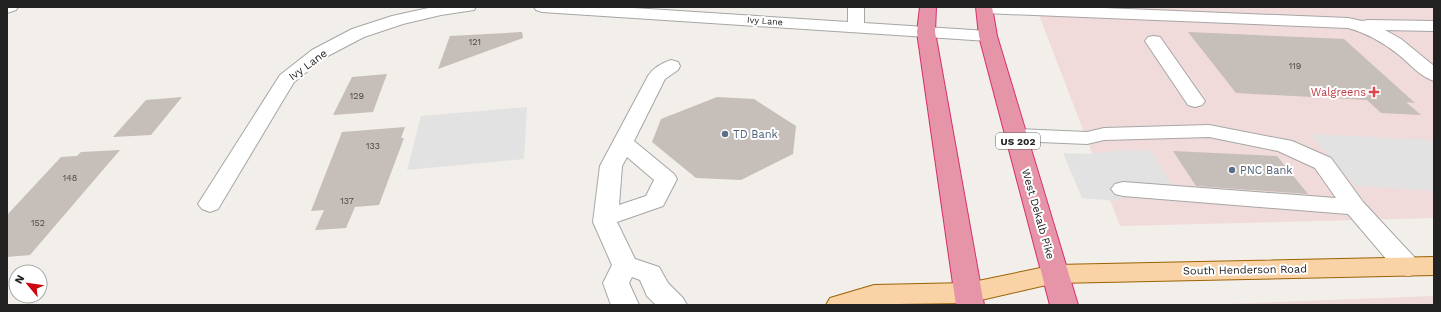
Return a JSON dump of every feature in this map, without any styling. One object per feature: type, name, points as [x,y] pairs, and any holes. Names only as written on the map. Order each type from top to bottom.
[{"type":"highway","points":[[928,7],[926,32],[962,301]]},
{"type":"highway","name":"West Dekalb Pike","points":[[984,7],[988,36],[1064,305]]},
{"type":"main road","name":"South Henderson Road","points":[[840,305],[874,295],[962,301],[1055,274],[1434,266]]},
{"type":"street","name":"Ivy Lane","points":[[210,204],[287,79],[318,54],[358,33],[398,20],[441,10],[468,7]]},
{"type":"street","name":"Ivy Lane","points":[[542,7],[697,12],[856,27],[988,36]]},
{"type":"street","points":[[856,7],[856,27]]},
{"type":"street","points":[[984,7],[1282,19],[1357,25],[1434,26]]},
{"type":"street","points":[[1357,25],[1379,32],[1434,75]]},
{"type":"street","points":[[1154,41],[1194,101]]},
{"type":"street","points":[[672,66],[657,76],[611,166],[605,222],[626,265],[650,274],[656,289],[673,305]]},
{"type":"street","points":[[1017,135],[1092,145],[1104,134],[1209,131],[1284,146],[1323,163],[1356,207],[1408,267]]},
{"type":"street","points":[[606,217],[655,201],[666,179],[623,143]]},
{"type":"street","points":[[1123,189],[1356,207]]},
{"type":"street","points":[[625,305],[616,283],[626,265]]},
{"type":"shaded area","points":[[1036,7],[1434,7],[1434,218],[1120,226]]},
{"type":"shaded area","points":[[527,107],[524,159],[407,170],[421,116]]},
{"type":"shaded area","points":[[1310,134],[1434,140],[1434,191],[1356,186]]},
{"type":"shaded area","points":[[1123,150],[1151,151],[1173,186],[1143,186],[1117,201],[1082,198],[1063,153],[1088,154]]},
{"type":"shaded area","points":[[1434,296],[1434,305],[1202,305]]},
{"type":"building","points":[[522,32],[523,38],[438,69],[450,36]]},
{"type":"building","name":"Walgreens","points":[[1188,32],[1344,39],[1415,103],[1406,102],[1421,115],[1381,113],[1367,100],[1236,93]]},
{"type":"building","points":[[387,74],[373,112],[333,115],[352,77]]},
{"type":"building","points":[[182,97],[151,135],[113,137],[146,100]]},
{"type":"building","name":"TD Bank","points":[[717,97],[754,99],[796,126],[793,154],[741,180],[696,178],[652,142],[661,119]]},
{"type":"building","points":[[405,127],[401,138],[404,138],[379,205],[355,207],[346,228],[315,230],[324,210],[311,211],[342,132]]},
{"type":"building","points":[[120,150],[30,255],[7,257],[7,215],[61,157],[77,156],[81,152]]},
{"type":"building","name":"PNC Bank","points":[[1173,151],[1277,156],[1308,194],[1196,186]]},
{"type":"place","name":"Walgreens","points":[[1374,92]]},
{"type":"place","name":"TD Bank","points":[[725,134]]},
{"type":"place","name":"PNC Bank","points":[[1232,170]]}]
